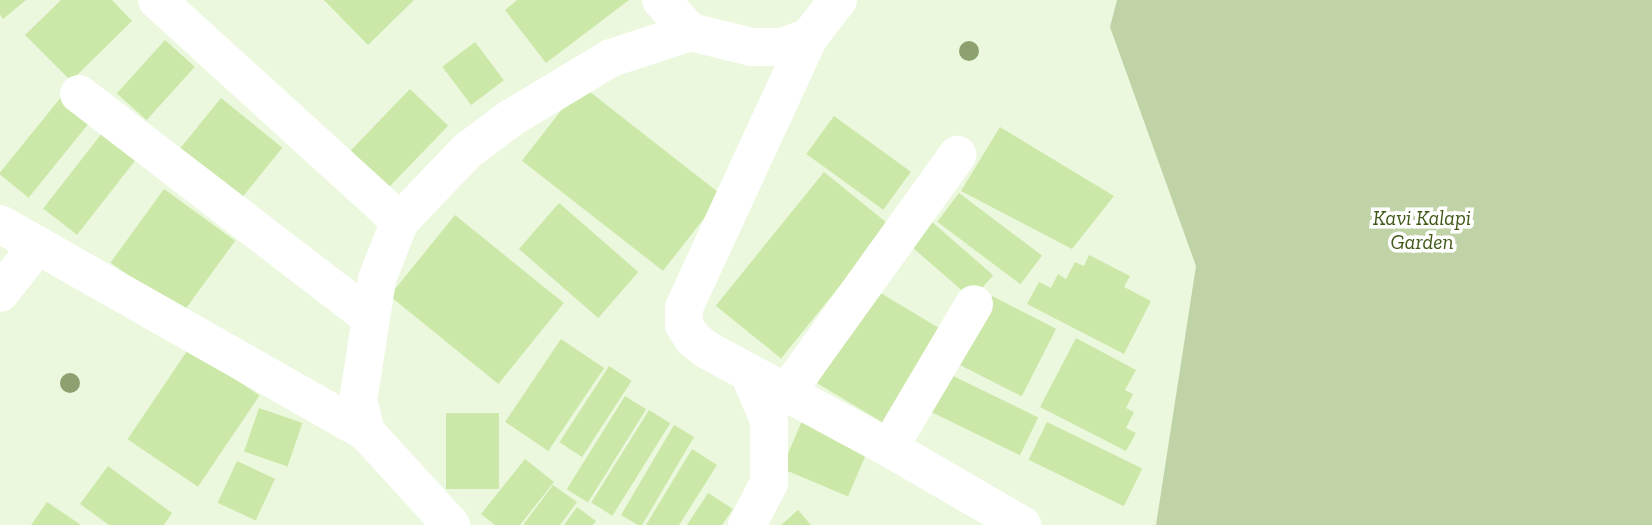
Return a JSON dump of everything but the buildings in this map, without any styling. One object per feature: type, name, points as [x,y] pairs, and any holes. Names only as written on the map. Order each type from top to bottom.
[{"type":"street","points":[[157,0],[400,221]]},
{"type":"street","points":[[661,0],[690,32]]},
{"type":"street","points":[[838,0],[809,37],[684,308],[684,325],[693,339],[749,373],[889,448],[1021,525]]},
{"type":"street","points":[[366,432],[358,401],[377,279],[400,221],[467,151],[511,118],[611,58],[690,32],[752,47],[782,47],[809,37]]},
{"type":"street","points":[[79,94],[370,317]]},
{"type":"street","points":[[788,392],[957,155]]},
{"type":"street","points":[[0,224],[366,432],[451,525]]},
{"type":"street","points":[[0,293],[38,245]]},
{"type":"street","points":[[889,448],[974,304]]},
{"type":"street","points":[[747,525],[769,483],[769,420],[749,373]]},
{"type":"green space","name":"Kavi Kalapi Garden","points":[[1117,0],[1652,0],[1652,525],[1156,525],[1196,266],[1110,27]]}]
